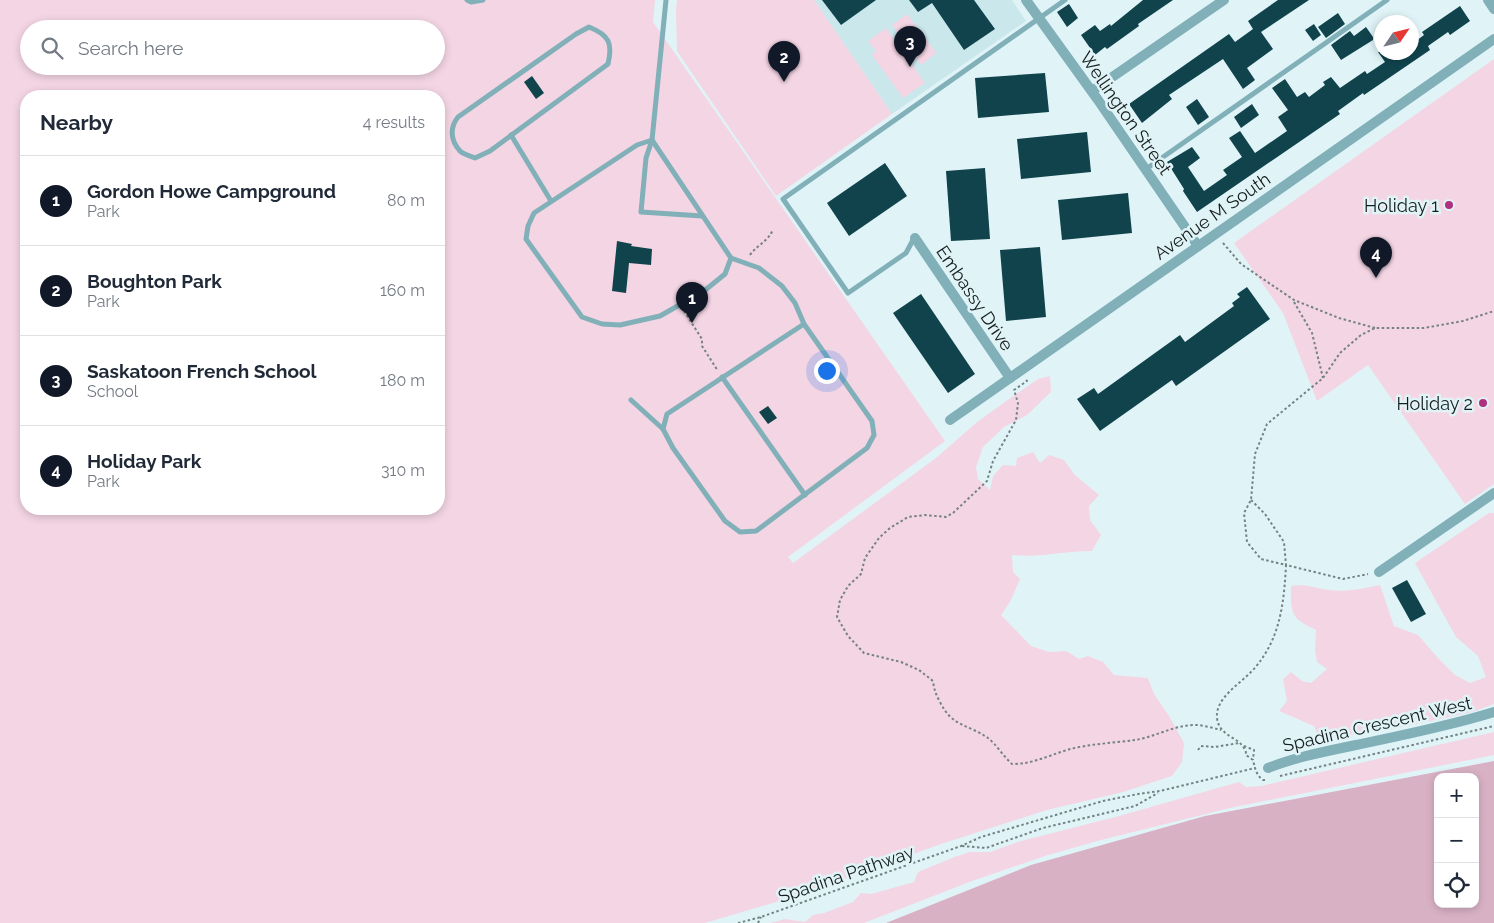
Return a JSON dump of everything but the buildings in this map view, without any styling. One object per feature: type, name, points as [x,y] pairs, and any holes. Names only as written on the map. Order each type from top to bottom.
[{"type":"street","name":"Wellington Street","points":[[1026,0],[1146,169],[1198,246]]},
{"type":"street","points":[[1092,92],[1224,0]]},
{"type":"street","points":[[1488,0],[1494,9]]},
{"type":"street","name":"Avenue M South","points":[[950,420],[1494,39]]},
{"type":"street","name":"Embassy Drive","points":[[914,238],[1010,378]]},
{"type":"street","points":[[1379,572],[1494,493]]},
{"type":"street","name":"Spadina Crescent West","points":[[1264,767],[1324,751],[1459,723],[1494,712]]},
{"type":"lane","points":[[467,0],[471,2],[483,0]]},
{"type":"lane","points":[[666,0],[652,140],[646,158],[641,212],[702,216]]},
{"type":"lane","points":[[914,238],[906,252],[848,293],[783,199],[1065,0]]},
{"type":"lane","points":[[1146,169],[1387,0]]},
{"type":"lane","points":[[589,27],[601,32],[610,42],[611,54],[608,64],[511,135],[490,151],[475,158],[461,152],[453,140],[453,123],[458,117],[576,34],[589,27]]},
{"type":"lane","points":[[511,135],[551,201]]},
{"type":"lane","points":[[652,140],[637,145],[534,214],[528,226],[526,240],[582,317],[602,324],[620,325],[660,316],[704,291],[726,274],[731,258]]},
{"type":"lane","points":[[631,400],[663,429],[673,448],[725,522],[740,532],[756,531],[867,448],[874,435],[872,421],[804,324],[795,303],[782,286],[759,268],[731,258],[652,140]]},
{"type":"lane","points":[[663,429],[667,414],[804,324]]},
{"type":"lane","points":[[722,377],[805,495]]},
{"type":"path","points":[[745,263],[754,249],[771,236],[773,229]]},
{"type":"path","points":[[1215,233],[1241,264],[1294,300],[1339,318],[1375,328],[1424,328],[1463,321],[1494,311]]},
{"type":"path","points":[[1294,300],[1312,333],[1323,378]]},
{"type":"path","points":[[680,304],[702,339],[702,346],[722,377]]},
{"type":"path","points":[[1375,328],[1361,335],[1340,353],[1323,378],[1267,424],[1255,454],[1251,500],[1244,513],[1247,542],[1261,559],[1342,579],[1379,572]]},
{"type":"path","points":[[1020,370],[1028,381],[1014,390],[1018,403],[1016,420],[994,461],[986,481],[953,513],[946,517],[925,515],[908,517],[890,528],[879,538],[865,558],[861,574],[848,586],[840,600],[837,616],[848,636],[864,653],[901,662],[920,670],[933,680],[934,691],[946,714],[956,722],[973,729],[990,740],[1012,764],[1026,764],[1084,746],[1139,739],[1171,729],[1195,725],[1221,730],[1239,743],[1254,750],[1255,769],[1258,776],[1263,780],[1494,726]]},
{"type":"path","points":[[1221,730],[1217,720],[1217,710],[1223,698],[1254,669],[1272,640],[1279,624],[1284,602],[1286,565],[1284,542],[1266,514],[1251,500]]},
{"type":"path","points":[[1198,750],[1201,746],[1215,748],[1239,743]]},
{"type":"path","points":[[1244,746],[1246,755],[1254,760]]},
{"type":"path","name":"Spadina Pathway","points":[[738,923],[761,917],[961,846],[980,837],[1103,801],[1160,792],[1264,767]]},
{"type":"path","name":"Spadina Pathway","points":[[961,846],[986,848],[1044,828],[1135,806],[1160,792]]},
{"type":"path","points":[[758,923],[761,917]]},
{"type":"shaded area","points":[[0,0],[655,0],[653,22],[945,441],[788,557],[793,563],[936,458],[977,422],[1038,379],[1050,376],[1051,392],[1027,415],[1004,427],[983,447],[976,467],[978,479],[990,490],[993,476],[1003,465],[1016,466],[1017,458],[1033,452],[1040,463],[1049,455],[1064,460],[1075,475],[1099,495],[1089,506],[1090,520],[1101,535],[1092,551],[1032,556],[1012,555],[1013,572],[1020,579],[1011,600],[1001,615],[1031,646],[1049,652],[1066,651],[1079,659],[1088,656],[1103,662],[1114,675],[1148,678],[1154,694],[1184,743],[1182,762],[1172,776],[1123,792],[1047,810],[941,844],[800,895],[705,923],[0,923]]},
{"type":"shaded area","points":[[677,0],[814,0],[892,114],[776,196],[677,51]]},
{"type":"shaded area","points":[[814,0],[1012,0],[1026,21],[892,114]]},
{"type":"shaded area","points":[[907,14],[936,53],[921,65],[892,25]]},
{"type":"shaded area","points":[[886,28],[925,83],[903,98],[872,55],[876,51],[868,41]]},
{"type":"shaded area","points":[[1494,59],[1494,484],[1465,504],[1368,365],[1317,401],[1283,313],[1234,243]]},
{"type":"shaded area","points":[[1489,513],[1494,513],[1494,704],[1472,712],[1384,731],[1327,738],[1319,738],[1314,726],[1279,711],[1287,701],[1283,679],[1291,672],[1302,681],[1311,683],[1327,669],[1317,662],[1315,650],[1316,630],[1301,622],[1294,614],[1291,603],[1291,586],[1344,591],[1380,585],[1394,626],[1418,635],[1455,675],[1470,683],[1486,677],[1478,656],[1456,637],[1415,563]]},
{"type":"shaded area","points":[[1494,732],[1494,755],[1230,808],[1101,840],[1048,855],[972,881],[864,923],[770,923],[785,919],[805,922],[813,915],[853,902],[861,893],[871,894],[914,882],[918,872],[970,852],[990,852],[1021,841],[1239,782],[1246,787],[1261,786]]},
{"type":"shaded area","points":[[1494,761],[1494,923],[886,923],[1031,865],[1205,816]]},
{"type":"place","name":"Saskatoon French School","points":[[910,67]]},
{"type":"place","name":"Boughton Park","points":[[784,82]]},
{"type":"place","name":"Holiday 1","points":[[1449,205]]},
{"type":"place","name":"Holiday Park","points":[[1376,278]]},
{"type":"place","name":"Gordon Howe Campground","points":[[692,323]]},
{"type":"place","name":"Holiday 2","points":[[1483,403]]}]
